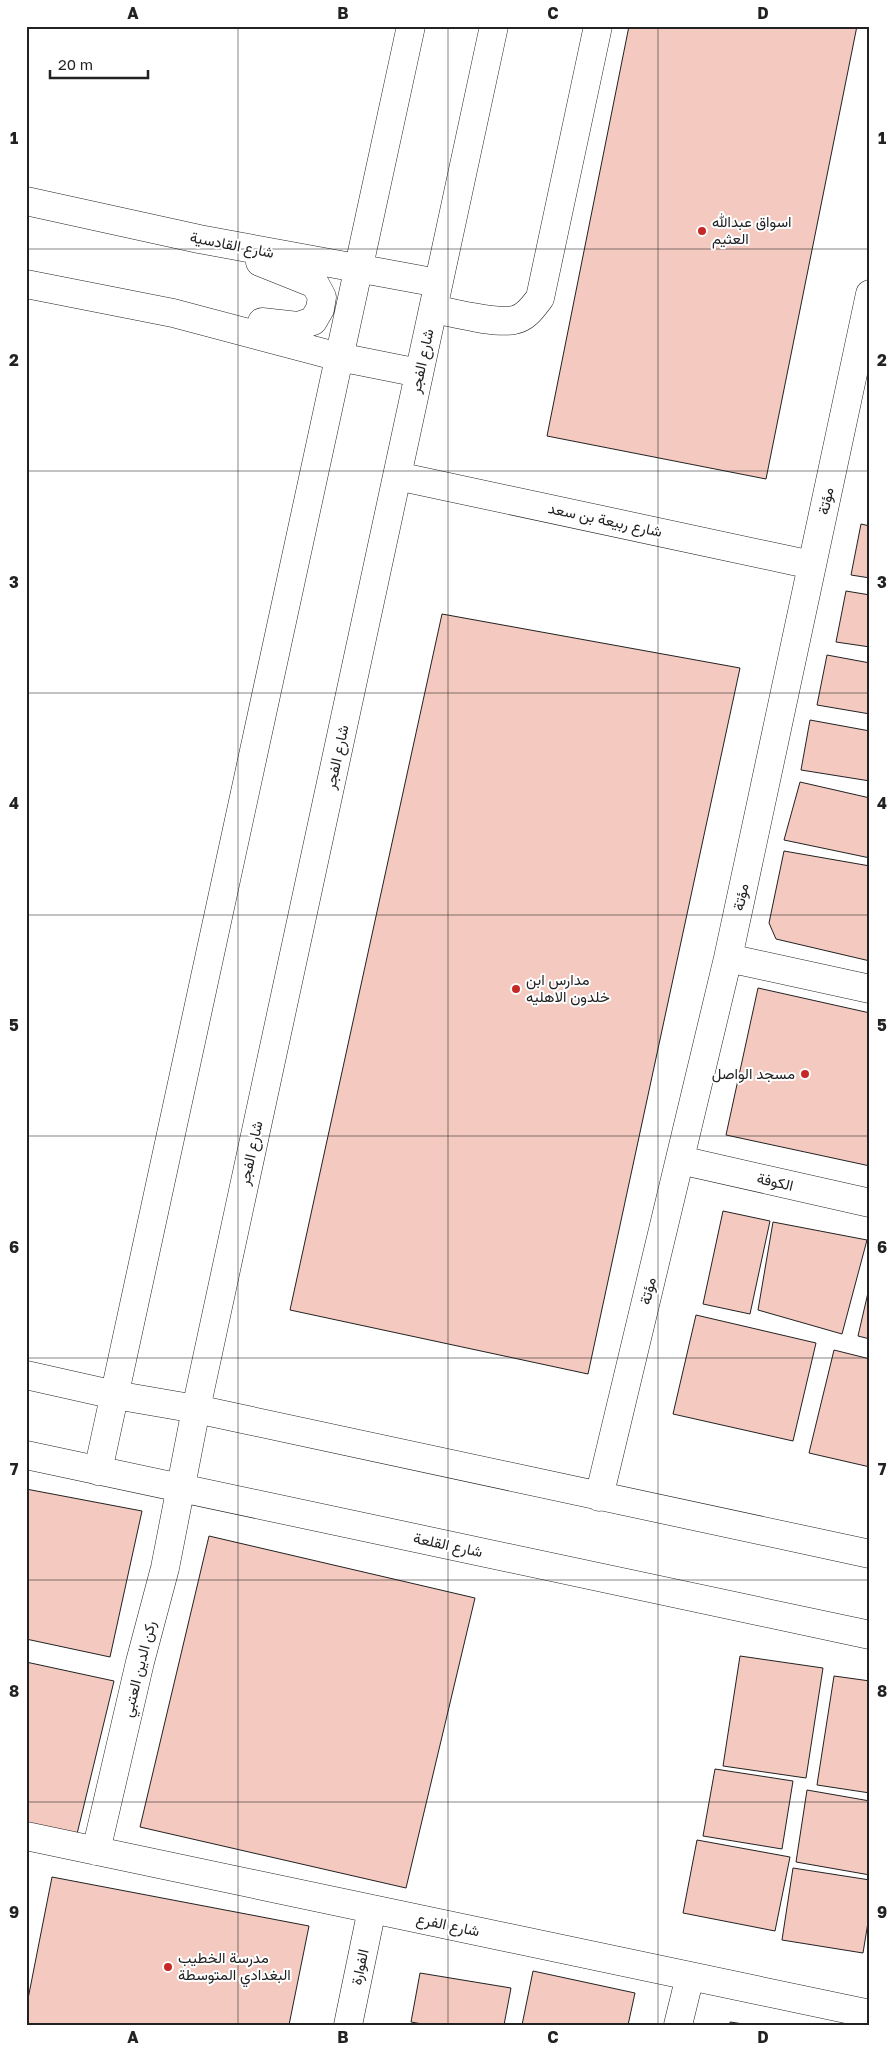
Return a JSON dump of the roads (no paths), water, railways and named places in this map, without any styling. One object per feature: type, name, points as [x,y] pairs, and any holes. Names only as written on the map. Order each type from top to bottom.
[{"type":"street","points":[[98,1471],[410,26]]},
{"type":"street","name":"شارع الفجر","points":[[180,1488],[494,26]]},
{"type":"street","points":[[433,309],[498,321],[515,320],[529,313],[540,298],[598,26]]},
{"type":"street","name":"شارع القادسية","points":[[26,201],[199,239],[438,283]]},
{"type":"street","points":[[173,313],[298,326],[313,320],[320,309],[322,297],[315,284],[199,239]]},
{"type":"street","points":[[26,284],[173,313],[339,357],[419,373]]},
{"type":"street","name":"مؤتة","points":[[600,1497],[728,958],[870,294]]},
{"type":"street","name":"شارع ربيعة بن سعد","points":[[397,476],[812,565]]},
{"type":"street","points":[[728,958],[870,989]]},
{"type":"street","name":"الكوفة","points":[[680,1160],[870,1203]]},
{"type":"street","points":[[26,1375],[115,1395],[196,1409],[870,1554]]},
{"type":"street","name":"شارع القلعة","points":[[26,1454],[98,1471],[870,1634]]},
{"type":"street","name":"ركن الدين العتبي","points":[[96,1850],[140,1662],[165,1568],[180,1488]]},
{"type":"street","name":"شارع الفرع","points":[[26,1836],[870,2014]]},
{"type":"street","name":"الفوارة","points":[[348,2025],[372,1909]]},
{"type":"street","points":[[678,2025],[690,1976]]},
{"type":"place","name":"اسواق عبدالله العثيم","points":[[702,231]]},
{"type":"place","name":"مدارس ابن خلدون الاهليه","points":[[516,989]]},
{"type":"place","name":"مسجد الواصل","points":[[805,1074]]},
{"type":"place","name":"مدرسة الخطيب البغدادي المتوسطة","points":[[168,1967]]}]
